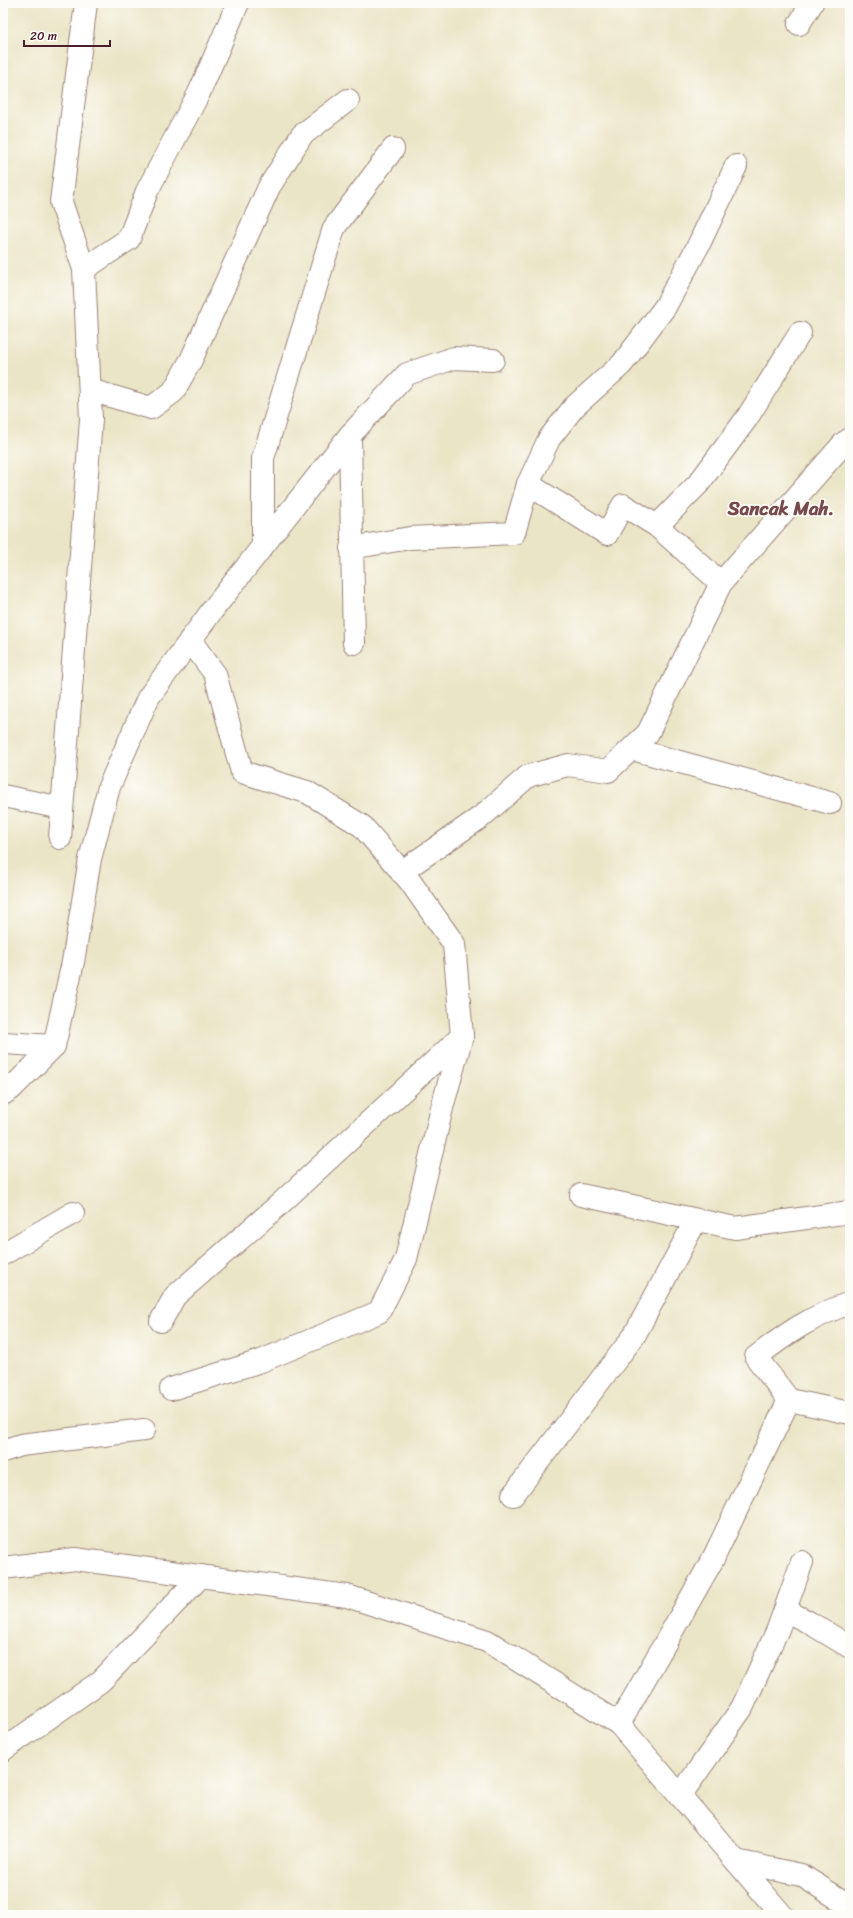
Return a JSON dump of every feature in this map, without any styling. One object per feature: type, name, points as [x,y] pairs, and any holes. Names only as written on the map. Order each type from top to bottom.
[{"type":"street","points":[[60,838],[91,418],[84,269],[61,202],[86,3]]},
{"type":"street","points":[[84,269],[129,240],[147,191],[199,93],[238,3]]},
{"type":"street","points":[[799,24],[812,3]]},
{"type":"street","points":[[90,390],[151,408],[173,392],[191,360],[269,187],[302,135],[348,100]]},
{"type":"street","points":[[263,545],[263,458],[334,228],[394,149]]},
{"type":"street","points":[[351,548],[410,538],[514,533],[528,484],[549,439],[574,407],[622,364],[665,307],[698,246],[736,166]]},
{"type":"street","points":[[657,526],[704,477],[747,418],[800,333]]},
{"type":"street","points":[[3,1094],[11,1089],[54,1046],[73,962],[90,859],[109,786],[148,698],[190,640],[350,435],[407,374],[454,358],[492,360]]},
{"type":"street","points":[[350,435],[354,643]]},
{"type":"street","points":[[401,872],[481,817],[528,776],[568,765],[608,771],[632,749],[648,733],[721,583],[844,443],[850,439]]},
{"type":"street","points":[[528,484],[607,534],[623,505],[657,526],[721,583]]},
{"type":"street","points":[[171,1390],[261,1361],[378,1312],[406,1259],[443,1104],[462,1036],[454,944],[401,872],[362,826],[307,792],[242,772],[215,674],[190,640]]},
{"type":"street","points":[[632,749],[830,803]]},
{"type":"street","points":[[3,796],[62,808]]},
{"type":"street","points":[[162,1321],[175,1296],[281,1203],[462,1036]]},
{"type":"street","points":[[3,1043],[54,1046]]},
{"type":"street","points":[[581,1194],[735,1228],[850,1212]]},
{"type":"street","points":[[3,1254],[73,1213]]},
{"type":"street","points":[[513,1495],[634,1336],[696,1220]]},
{"type":"street","points":[[850,1303],[830,1310],[788,1332],[756,1357],[789,1400],[850,1414]]},
{"type":"street","points":[[619,1724],[713,1560],[789,1400]]},
{"type":"street","points":[[3,1452],[21,1446],[144,1430]]},
{"type":"street","points":[[3,1568],[75,1559],[347,1596],[487,1641],[619,1724],[782,1915]]},
{"type":"street","points":[[680,1796],[742,1708],[759,1673],[785,1610],[802,1562]]},
{"type":"street","points":[[3,1750],[101,1681],[201,1576]]},
{"type":"street","points":[[785,1610],[850,1647]]},
{"type":"street","points":[[736,1861],[801,1875],[839,1899],[850,1908]]},
{"type":"district","name":"Sancak Mah.","points":[[781,508]]}]
